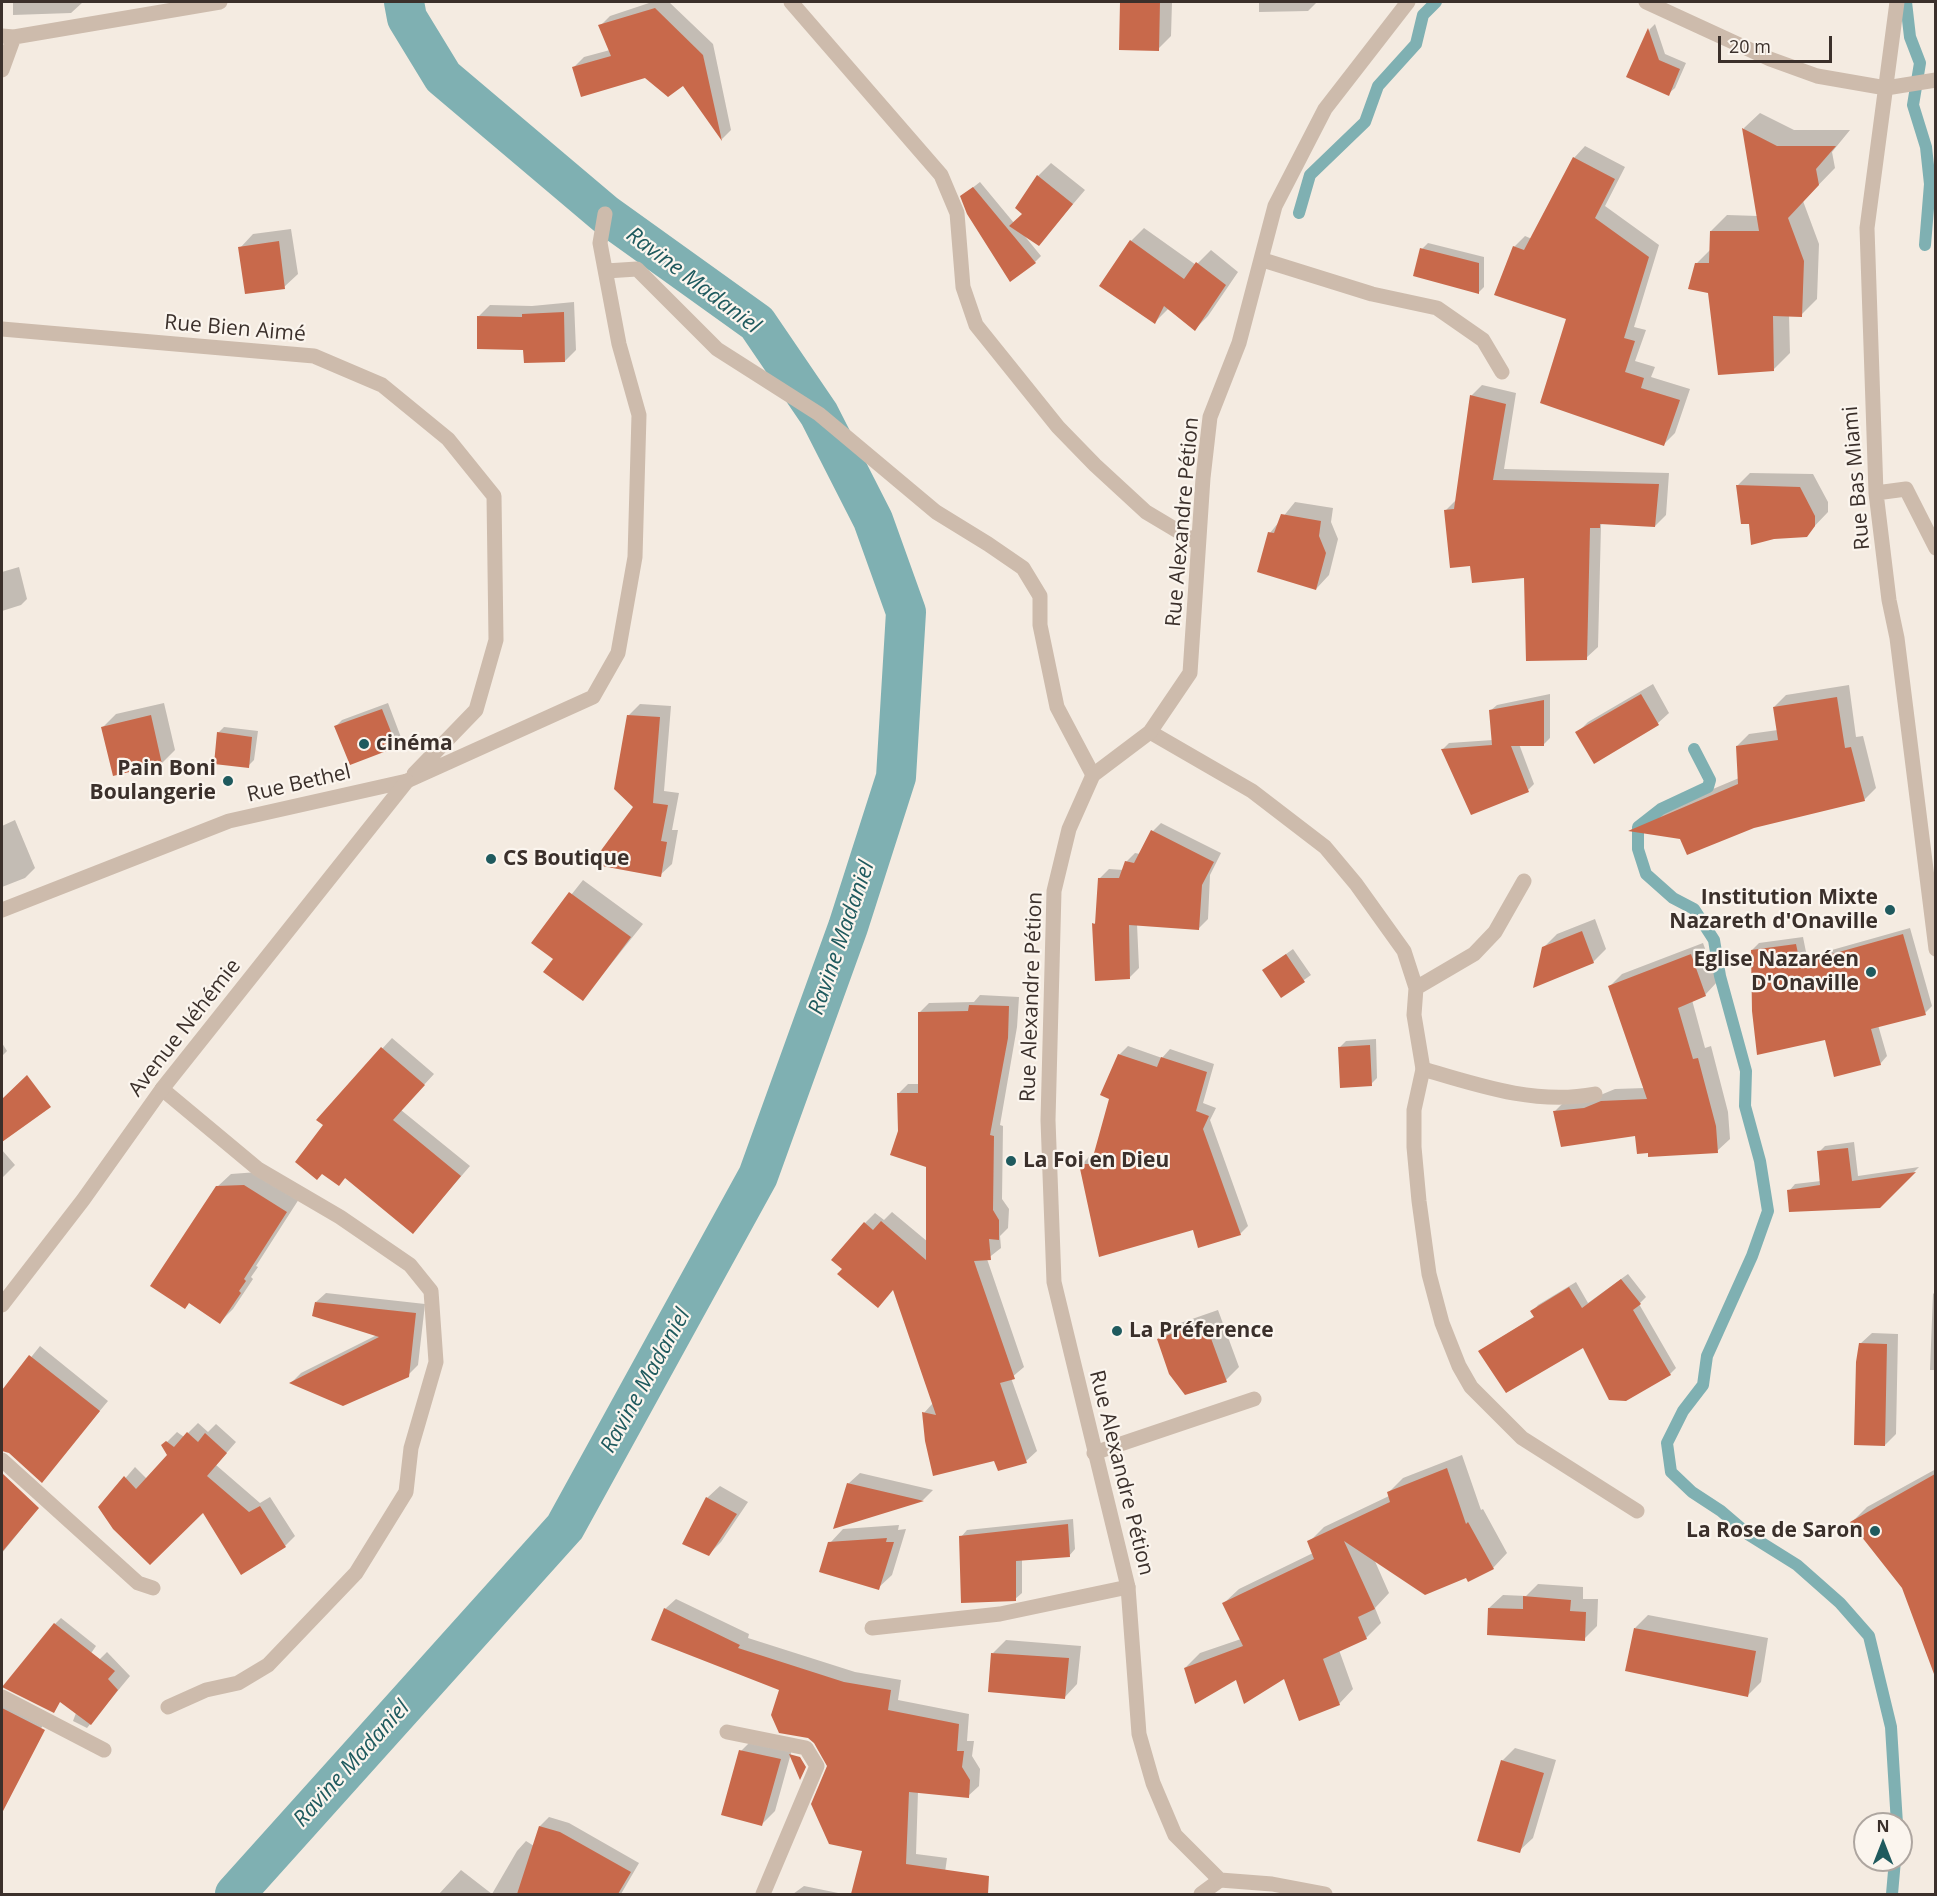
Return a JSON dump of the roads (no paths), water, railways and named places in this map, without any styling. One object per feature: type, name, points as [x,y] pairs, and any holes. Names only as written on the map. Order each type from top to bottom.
[{"type":"street","points":[[2,70],[8,36],[220,2]]},
{"type":"street","points":[[791,2],[941,176],[957,213],[963,287],[976,325],[1058,427],[1095,465],[1146,512],[1198,543]]},
{"type":"street","name":"Rue Alexandre Pétion","points":[[1219,1887],[1175,1835],[1153,1783],[1139,1734],[1128,1587],[1054,1282],[1048,1120],[1054,891],[1069,829],[1093,774],[1150,732],[1190,673],[1198,543],[1210,417],[1239,343],[1263,260],[1275,206],[1325,110],[1408,2]]},
{"type":"street","points":[[1646,2],[1770,58],[1817,76],[1886,88],[1935,80]]},
{"type":"street","name":"Rue Bas Miami","points":[[1898,2],[1867,228],[1876,493],[1889,600],[1897,638],[1935,949]]},
{"type":"street","name":"Rue Bethel","points":[[2,910],[229,821],[407,781],[593,697],[618,653],[635,557],[639,415],[619,344],[600,243],[605,214]]},
{"type":"street","points":[[1263,260],[1372,294],[1437,308],[1483,340],[1503,372]]},
{"type":"street","points":[[606,271],[637,269],[717,349],[819,414],[936,512],[1023,568],[1040,596],[1040,625],[1057,707],[1093,774]]},
{"type":"street","name":"Rue Bien Aimé","points":[[2,329],[314,356],[382,385],[448,439],[494,496],[496,640],[476,710],[407,781]]},
{"type":"street","points":[[1876,493],[1906,489],[1935,548]]},
{"type":"street","points":[[1150,732],[1252,792],[1324,847],[1356,884],[1404,951],[1416,988],[1414,1015],[1423,1069],[1414,1110],[1414,1147],[1419,1201],[1429,1274],[1442,1323],[1459,1366],[1471,1387],[1522,1438],[1637,1511]]},
{"type":"street","name":"Avenue Néhémie","points":[[2,1305],[83,1200],[162,1089],[407,781]]},
{"type":"street","points":[[1416,988],[1474,954],[1495,932],[1524,881]]},
{"type":"street","points":[[1423,1069],[1503,1093],[1568,1099],[1595,1094]]},
{"type":"street","points":[[162,1089],[258,1169],[340,1217],[410,1265],[431,1291],[436,1362],[411,1448],[406,1492],[356,1573],[268,1665],[238,1683],[206,1690],[168,1707]]},
{"type":"street","points":[[1095,1453],[1254,1399]]},
{"type":"street","points":[[2,1460],[138,1583],[153,1588]]},
{"type":"street","points":[[872,1628],[1000,1614],[1128,1587]]},
{"type":"street","points":[[2,1697],[104,1750]]},
{"type":"street","points":[[727,1732],[806,1748],[816,1766],[796,1822],[763,1894]]},
{"type":"street","points":[[1201,1894],[1219,1887],[1272,1884],[1325,1894]]},
{"type":"waterway","name":"Ravine Madaniel","points":[[235,1894],[565,1527],[758,1176],[848,927],[896,777],[906,612],[873,520],[819,414],[757,323],[605,214],[443,77],[407,18],[404,2]]},
{"type":"waterway","points":[[1299,213],[1310,175],[1365,122],[1378,86],[1416,44],[1423,15],[1436,2]]},
{"type":"waterway","points":[[1906,2],[1910,37],[1920,63],[1913,105],[1926,147],[1930,184],[1925,245]]},
{"type":"waterway","points":[[1694,749],[1710,780],[1708,787],[1661,809],[1638,827],[1638,849],[1646,874],[1673,898],[1694,909],[1714,940],[1720,976],[1746,1071],[1745,1106],[1760,1161],[1768,1211],[1752,1256],[1707,1356],[1703,1385],[1683,1411],[1667,1443],[1671,1472],[1692,1492],[1721,1511],[1749,1535],[1797,1565],[1840,1603],[1869,1636],[1891,1727],[1896,1812]]},
{"type":"waterway","points":[[1892,1894],[1894,1872]]},
{"type":"place","name":"cinéma","points":[[364,744]]},
{"type":"place","name":"Pain Boni Boulangerie","points":[[228,781]]},
{"type":"place","name":"CS Boutique","points":[[491,859]]},
{"type":"place","name":"Institution Mixte Nazareth d'Onaville","points":[[1890,910]]},
{"type":"place","name":"Eglise Nazaréen D'Onaville","points":[[1871,972]]},
{"type":"place","name":"La Foi en Dieu","points":[[1011,1161]]},
{"type":"place","name":"La Préference","points":[[1117,1331]]},
{"type":"place","name":"La Rose de Saron","points":[[1875,1531]]}]
